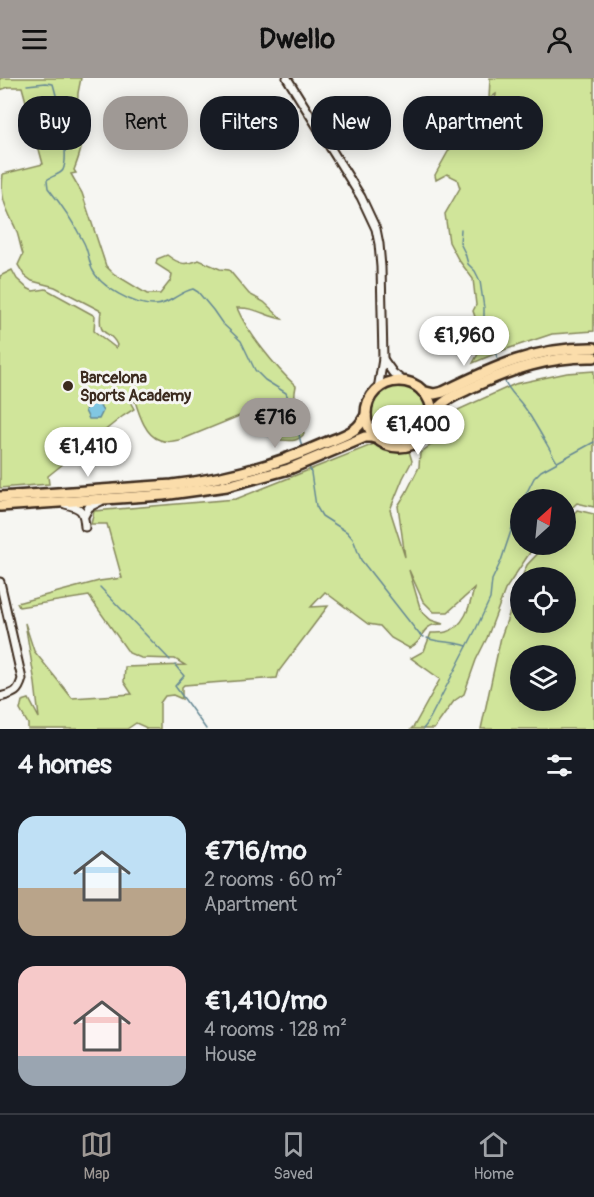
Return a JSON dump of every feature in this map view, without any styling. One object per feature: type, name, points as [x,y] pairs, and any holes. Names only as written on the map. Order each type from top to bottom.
[{"type":"main road","points":[[422,391],[439,393],[547,352],[594,348]]},
{"type":"main road","points":[[512,365],[594,357]]},
{"type":"main road","points":[[0,497],[240,484],[283,471],[350,438],[370,436],[391,446],[405,446],[423,437],[438,407],[485,376]]},
{"type":"main road","points":[[350,438],[366,415],[368,404],[378,388],[390,383],[403,381],[416,386],[430,403],[432,416]]},
{"type":"main road","points":[[366,415],[370,428],[378,439]]},
{"type":"main road","points":[[0,506],[163,495],[209,485]]},
{"type":"street","points":[[287,78],[355,187],[376,229],[381,267],[383,359],[378,388]]},
{"type":"street","points":[[383,359],[393,373],[403,381]]},
{"type":"street","points":[[84,516],[89,507],[105,499]]},
{"type":"street","points":[[60,502],[81,510],[85,527]]},
{"type":"street","points":[[0,582],[22,679],[19,689],[0,697]]},
{"type":"green space","points":[[0,78],[81,78],[78,96],[24,96],[22,87],[0,90]]},
{"type":"green space","points":[[490,78],[594,78],[594,331],[552,334],[473,363],[484,343],[473,311],[476,305],[473,279],[449,242],[445,214],[460,188],[457,179],[447,174],[436,180],[435,175],[449,150],[543,150],[543,96],[495,96],[496,94],[489,96]]},
{"type":"green space","points":[[39,150],[80,150],[74,170],[76,173],[71,174],[82,193],[106,266],[114,274],[147,294],[160,294],[171,280],[172,274],[156,264],[157,259],[167,255],[182,263],[199,260],[220,269],[229,270],[249,294],[264,302],[282,319],[249,309],[237,308],[263,349],[296,386],[296,402],[304,417],[299,421],[304,434],[301,437],[294,440],[281,440],[279,416],[271,403],[183,439],[163,441],[154,437],[145,426],[132,392],[128,398],[134,409],[48,476],[49,484],[0,488],[0,276],[12,270],[17,279],[27,288],[33,291],[46,289],[95,316],[94,331],[116,348],[117,345],[102,330],[101,311],[55,287],[32,281],[24,275],[18,265],[23,254],[4,202],[3,174],[43,164]]},
{"type":"green space","points":[[594,371],[594,507],[576,504],[576,489],[510,489],[510,555],[528,555],[520,567],[510,567],[510,582],[476,660],[464,694],[454,701],[434,729],[411,729],[440,679],[411,658],[424,651],[431,633],[446,632],[458,625],[466,615],[474,589],[448,612],[434,612],[423,601],[409,570],[421,611],[431,620],[443,624],[429,627],[417,643],[409,648],[391,638],[380,626],[368,624],[325,592],[311,607],[328,606],[279,671],[277,678],[184,685],[182,699],[173,695],[165,696],[160,703],[160,729],[146,729],[136,723],[127,729],[28,729],[28,724],[20,710],[22,701],[29,699],[39,718],[25,623],[34,651],[72,698],[132,694],[124,682],[125,667],[185,665],[175,659],[141,658],[129,653],[89,596],[19,607],[17,603],[99,581],[122,578],[107,524],[91,524],[94,511],[236,499],[374,444],[392,452],[409,451],[412,461],[390,510],[405,557],[398,506],[419,467],[420,453],[438,440],[449,414],[515,384],[567,373]]},
{"type":"green space","points":[[399,386],[410,388],[419,394],[425,403],[427,414],[425,425],[419,434],[410,440],[399,442],[388,440],[379,434],[373,425],[371,414],[373,403],[379,394],[388,388]]},
{"type":"green space","points":[[576,511],[594,514],[594,729],[481,729],[501,637],[510,611],[510,633],[576,633],[576,567],[526,567],[536,555],[576,555]]},
{"type":"water","points":[[80,396],[98,403],[103,411],[99,419],[89,419],[84,402],[80,402]]},
{"type":"waterway","points":[[27,85],[53,84],[63,128],[65,163],[62,172],[47,180],[48,188],[80,236],[96,276],[110,289],[128,299],[147,304],[165,303],[193,289],[198,292],[222,323],[241,341],[255,370],[265,380],[286,393],[294,413],[302,448]]},
{"type":"waterway","points":[[461,229],[460,243],[468,264],[480,281],[484,317],[499,363]]},
{"type":"waterway","points":[[504,379],[508,388],[527,411],[557,462]]},
{"type":"waterway","points":[[528,489],[541,471],[594,442]]},
{"type":"waterway","points":[[309,466],[316,506],[322,516],[347,532],[353,539],[361,560],[419,634],[424,637]]},
{"type":"waterway","points":[[423,729],[490,599],[492,580],[510,534]]},
{"type":"waterway","points":[[100,587],[170,660]]},
{"type":"waterway","points":[[427,638],[467,646]]},
{"type":"waterway","points":[[175,665],[184,676],[175,686],[206,729]]},
{"type":"place","name":"Barcelona Sports Academy","points":[[68,386]]}]
